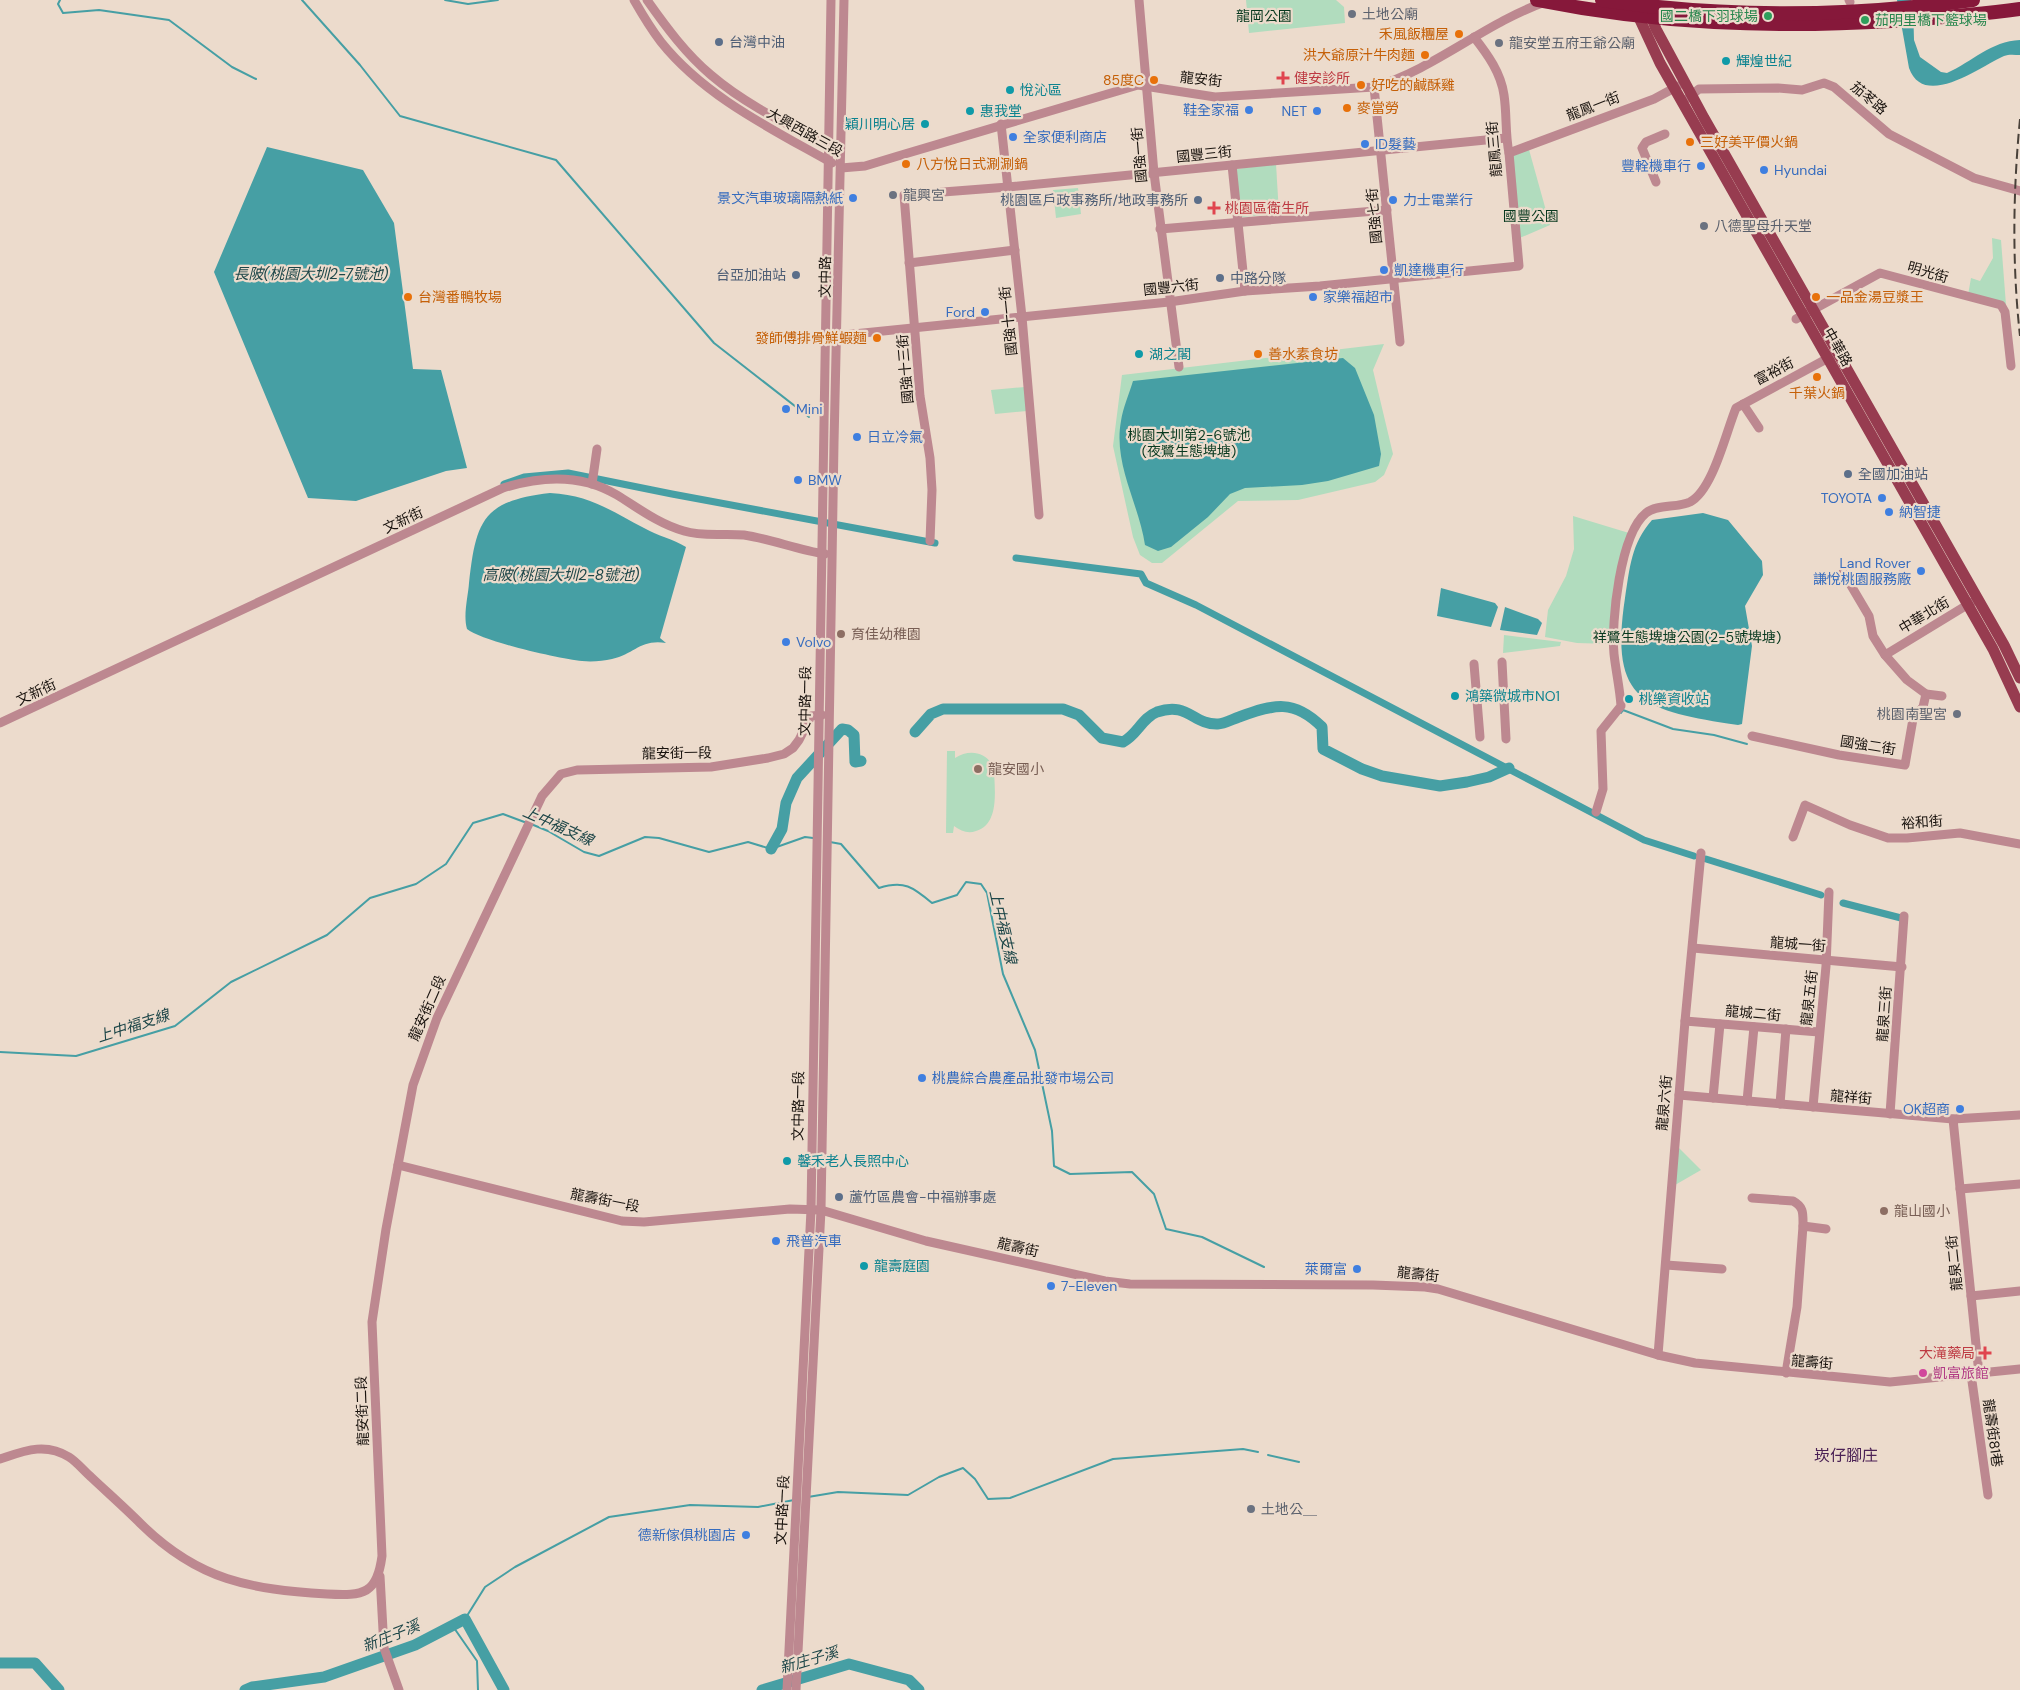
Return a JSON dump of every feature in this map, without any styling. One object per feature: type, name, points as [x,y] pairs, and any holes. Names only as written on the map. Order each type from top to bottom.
[{"type":"highway","points":[[1538,0],[1654,19],[1808,25],[1927,18],[2020,8]]},
{"type":"highway","points":[[1602,0],[1651,7],[1809,12],[1924,7],[1973,0]]},
{"type":"main road","name":"中華路","points":[[1632,0],[1644,32],[1679,85],[1814,310],[1978,598],[2020,678]]},
{"type":"main road","name":"中華路","points":[[1646,0],[1679,85]]},
{"type":"main road","name":"中華路","points":[[1687,99],[1800,318],[1827,358],[1993,649],[2020,707]]},
{"type":"street","name":"大興西路三段","points":[[634,0],[661,42],[695,78],[743,112],[841,168]]},
{"type":"street","name":"大興西路三段","points":[[647,0],[668,29],[712,76],[756,107],[829,146],[841,168]]},
{"type":"street","name":"文中路","points":[[821,554],[831,0]]},
{"type":"street","name":"文中路","points":[[833,555],[844,0]]},
{"type":"street","name":"國強一街","points":[[1139,0],[1160,229],[1179,367]]},
{"type":"street","name":"龍安街","points":[[841,168],[865,166],[1001,124],[1115,91],[1147,84],[1215,96],[1374,87],[1388,83],[1419,68],[1474,37],[1528,9],[1550,0]]},
{"type":"street","name":"龍鳳三街","points":[[1474,37],[1498,75],[1504,94],[1506,138],[1519,266]]},
{"type":"street","name":"茄苳路","points":[[1687,99],[1699,89],[1778,88],[1802,90],[1824,83],[1834,87],[1889,134],[1974,178],[2020,191]]},
{"type":"street","name":"龍鳳一街","points":[[1509,153],[1654,98],[1679,85]]},
{"type":"street","name":"國強七街","points":[[1374,87],[1400,342]]},
{"type":"street","name":"國強十一街","points":[[1001,124],[1022,317],[1039,515]]},
{"type":"street","points":[[1656,182],[1642,148],[1646,142],[1665,134]]},
{"type":"street","name":"國豐三街","points":[[904,195],[1008,187],[1506,138]]},
{"type":"street","points":[[1232,165],[1245,292]]},
{"type":"street","name":"國強十三街","points":[[904,195],[920,396],[930,458],[932,490],[930,540]]},
{"type":"street","points":[[1160,229],[1387,210]]},
{"type":"street","points":[[909,263],[1014,250]]},
{"type":"street","name":"國豐六街","points":[[826,337],[1169,302],[1245,292],[1519,266]]},
{"type":"street","name":"明光街","points":[[1800,318],[1880,273],[2001,305],[2005,312],[2011,366]]},
{"type":"street","name":"富裕街","points":[[1596,812],[1603,789],[1601,731],[1622,706],[1614,654],[1613,623],[1622,560],[1640,519],[1648,511],[1680,505],[1699,496],[1718,460],[1736,408],[1838,353]]},
{"type":"street","points":[[1743,404],[1759,428]]},
{"type":"street","points":[[824,443],[834,443]]},
{"type":"street","points":[[593,480],[597,449]]},
{"type":"street","name":"文新街","points":[[0,723],[504,488],[542,478],[593,480],[683,531],[700,534],[721,533],[745,536],[821,554],[833,555]]},
{"type":"street","name":"文中路一段","points":[[791,1689],[807,1375],[821,554]]},
{"type":"street","name":"文中路一段","points":[[807,1375],[821,1210],[833,555]]},
{"type":"street","points":[[1843,572],[1869,616],[1873,636],[1885,655],[1907,680],[1926,694],[1942,696]]},
{"type":"street","name":"中華北街","points":[[1885,655],[1978,598]]},
{"type":"street","points":[[1502,662],[1506,739]]},
{"type":"street","points":[[1474,664],[1480,737]]},
{"type":"street","name":"國強二街","points":[[1752,736],[1839,755],[1905,765],[1913,719],[1922,708],[1926,694]]},
{"type":"street","points":[[818,714],[829,718]]},
{"type":"street","name":"龍安街一段","points":[[524,836],[542,796],[561,774],[592,768],[711,767],[768,758],[784,754],[793,748],[800,740],[811,716],[818,714]]},
{"type":"street","name":"裕和街","points":[[1792,837],[1806,806],[1850,825],[1888,838],[1907,838],[1960,832],[2020,844]]},
{"type":"street","name":"龍安街二段","points":[[399,1690],[384,1648],[372,1322],[375,1294],[413,1085],[424,1051],[450,990],[524,836]]},
{"type":"street","name":"龍泉六街","points":[[1658,1355],[1685,1021],[1702,853]]},
{"type":"street","name":"龍泉五街","points":[[1813,1107],[1830,892]]},
{"type":"street","name":"龍泉三街","points":[[1890,1114],[1902,967],[1904,916]]},
{"type":"street","name":"龍城一街","points":[[1693,948],[1902,967]]},
{"type":"street","points":[[814,1011],[826,1011]]},
{"type":"street","name":"龍城二街","points":[[1685,1021],[1819,1032]]},
{"type":"street","points":[[1713,1098],[1720,1024]]},
{"type":"street","points":[[1746,1101],[1754,1027]]},
{"type":"street","points":[[1780,1104],[1786,1029]]},
{"type":"street","name":"龍祥街","points":[[1679,1095],[1953,1119],[2020,1115]]},
{"type":"street","name":"龍泉二街","points":[[1953,1119],[1971,1296],[1975,1374]]},
{"type":"street","name":"龍壽街一段","points":[[398,1165],[622,1221],[644,1222],[790,1209],[810,1210]]},
{"type":"street","points":[[1960,1189],[2020,1184]]},
{"type":"street","points":[[1752,1198],[1793,1200],[1803,1211],[1797,1307],[1786,1373]]},
{"type":"street","name":"龍壽街","points":[[810,1210],[821,1210],[926,1240],[1105,1281],[1154,1285],[1382,1285],[1438,1289],[1686,1362],[1890,1382],[2020,1369]]},
{"type":"street","points":[[1803,1226],[1826,1229]]},
{"type":"street","points":[[1666,1265],[1722,1269]]},
{"type":"street","points":[[1971,1296],[2020,1291]]},
{"type":"street","name":"龍壽街81巷","points":[[1975,1374],[1988,1495]]},
{"type":"street","points":[[0,1459],[29,1449],[44,1448],[69,1457],[157,1540],[206,1572],[231,1580],[281,1590],[355,1594],[372,1588],[380,1575]]},
{"type":"green space","name":"龍岡公園","points":[[1246,0],[1336,0],[1344,7],[1345,23],[1249,33]]},
{"type":"green space","name":"國豐公園","points":[[1528,146],[1550,225],[1515,240],[1509,153]]},
{"type":"green space","points":[[1276,164],[1279,214],[1240,217],[1235,169]]},
{"type":"green space","points":[[1078,188],[1081,214],[1056,218],[1053,190]]},
{"type":"green space","points":[[1992,238],[2001,240],[2006,305],[1968,295],[1971,278],[1980,281],[1993,258]]},
{"type":"green space","name":"桃園大圳第2-6號池 (夜鷺生態埤塘)","points":[[1384,344],[1373,370],[1393,454],[1384,475],[1375,482],[1298,500],[1238,501],[1162,563],[1152,563],[1140,555],[1133,537],[1113,446],[1122,375]]},
{"type":"green space","points":[[1025,387],[1027,411],[995,414],[991,390]]},
{"type":"green space","points":[[1573,516],[1629,533],[1615,588],[1611,615],[1610,644],[1577,643],[1545,637],[1548,610],[1566,576],[1574,549]]},
{"type":"green space","points":[[1504,635],[1561,642],[1560,646],[1503,653]]},
{"type":"green space","points":[[947,751],[955,751],[955,758],[966,753],[976,753],[986,758],[994,767],[995,794],[993,813],[984,827],[976,831],[965,832],[954,826],[953,833],[946,833]]},
{"type":"green space","points":[[1678,1147],[1701,1170],[1675,1185]]},
{"type":"water","points":[[1897,0],[1911,0],[1913,4],[1914,40],[1920,57],[1941,72],[1947,73],[1991,48],[2010,41],[2020,40],[2020,55],[2004,56],[1954,82],[1927,85],[1916,80],[1909,68]]},
{"type":"water","name":"長陂(桃園大圳2-7號池)","points":[[267,147],[363,170],[394,223],[413,369],[441,370],[467,468],[446,471],[356,501],[308,498],[214,272]]},
{"type":"water","name":"桃園大圳第2-6號池 (夜鷺生態埤塘)","points":[[1343,358],[1355,368],[1374,415],[1381,454],[1379,466],[1328,481],[1302,485],[1245,488],[1230,494],[1208,517],[1171,547],[1158,551],[1145,545],[1123,468],[1119,437],[1121,421],[1133,381]]},
{"type":"water","name":"高陂(桃園大圳2-8號池)","points":[[550,493],[589,500],[649,531],[686,547],[660,638],[666,643],[650,643],[612,659],[597,661],[571,660],[488,639],[467,629],[466,612],[475,543],[487,517],[497,508],[510,502]]},
{"type":"water","name":"祥鷺生態埤塘公園(2-5號埤塘)","points":[[1703,513],[1728,520],[1762,561],[1763,575],[1745,606],[1752,646],[1742,724],[1738,725],[1679,714],[1657,706],[1641,696],[1629,681],[1623,660],[1621,633],[1628,576],[1632,556],[1640,538],[1652,520]]},
{"type":"water","points":[[1441,588],[1495,603],[1498,607],[1491,627],[1437,616]]},
{"type":"water","points":[[1505,607],[1538,619],[1542,623],[1537,635],[1500,630]]},
{"type":"waterway","points":[[60,0],[58,4],[63,13],[99,10],[169,20],[232,67],[256,79]]},
{"type":"waterway","points":[[302,0],[360,65],[400,116],[556,160],[714,343],[809,417]]},
{"type":"waterway","points":[[445,0],[468,4],[498,0]]},
{"type":"waterway","points":[[504,484],[524,477],[568,473],[935,543]]},
{"type":"waterway","points":[[1016,558],[1141,574],[1146,583],[1196,605],[1644,840],[1694,856]]},
{"type":"waterway","points":[[915,732],[931,714],[943,709],[1063,709],[1079,715],[1102,738],[1123,742],[1152,715],[1167,709],[1183,711],[1202,721],[1218,724],[1263,709],[1283,707],[1293,708],[1302,712],[1322,727],[1323,749],[1362,769],[1382,776],[1440,786],[1489,777],[1509,768]]},
{"type":"waterway","points":[[1621,713],[1623,710],[1673,729],[1714,735],[1747,744]]},
{"type":"waterway","points":[[771,849],[782,829],[786,803],[797,778],[842,729],[848,730],[854,735],[855,762],[861,761]]},
{"type":"waterway","name":"上中福支線","points":[[0,1052],[76,1056],[175,1026],[231,982],[327,935],[370,898],[416,884],[446,864],[473,823],[503,814],[527,823]]},
{"type":"waterway","name":"上中福支線","points":[[531,824],[548,831],[584,852],[599,856],[645,837],[659,838],[709,852],[748,842],[771,849],[805,837],[813,838]]},
{"type":"waterway","name":"上中福支線","points":[[830,842],[841,844],[879,888],[895,885],[908,886],[932,903],[957,895],[966,882],[981,884],[987,893],[1003,974],[1035,1050],[1052,1131],[1054,1166],[1070,1174],[1132,1172],[1154,1194],[1166,1229],[1202,1237],[1264,1267]]},
{"type":"waterway","points":[[1706,859],[1821,895]]},
{"type":"waterway","points":[[1843,903],[1901,918]]},
{"type":"waterway","points":[[808,1497],[838,1492],[908,1495],[939,1477],[963,1468],[975,1479],[988,1499],[1010,1498],[1113,1459],[1243,1449],[1258,1452]]},
{"type":"waterway","points":[[1268,1455],[1299,1462]]},
{"type":"waterway","points":[[465,1619],[485,1587],[515,1567],[609,1517],[690,1505],[758,1507],[794,1500]]},
{"type":"waterway","name":"新庄子溪","points":[[245,1690],[252,1687],[324,1677],[415,1645],[465,1619],[504,1690]]},
{"type":"waterway","points":[[452,1625],[477,1661],[478,1690]]},
{"type":"waterway","name":"新庄子溪","points":[[0,1663],[35,1663],[59,1690]]},
{"type":"waterway","name":"新庄子溪","points":[[762,1690],[849,1664],[909,1680],[919,1690]]},
{"type":"railway","points":[[2020,119],[2014,227],[2017,309],[2020,336]]},
{"type":"place","name":"土地公廟","points":[[1352,14]]},
{"type":"place","name":"國二橋下羽球場","points":[[1768,16]]},
{"type":"place","name":"茄明里橋下籃球場","points":[[1865,20]]},
{"type":"place","name":"禾風飯糰屋","points":[[1459,34]]},
{"type":"place","name":"台灣中油","points":[[719,42]]},
{"type":"place","name":"龍安堂五府王爺公廟","points":[[1499,43]]},
{"type":"place","name":"洪大爺原汁牛肉麵","points":[[1425,55]]},
{"type":"place","name":"輝煌世紀","points":[[1726,61]]},
{"type":"place","name":"健安診所","points":[[1283,78]]},
{"type":"place","name":"85度C","points":[[1154,80]]},
{"type":"place","name":"好吃的鹹酥雞","points":[[1361,85]]},
{"type":"place","name":"悅沁區","points":[[1010,90]]},
{"type":"place","name":"麥當勞","points":[[1347,108]]},
{"type":"place","name":"鞋全家福","points":[[1249,110]]},
{"type":"place","name":"惠我堂","points":[[970,111]]},
{"type":"place","name":"NET","points":[[1317,111]]},
{"type":"place","name":"穎川明心居","points":[[925,124]]},
{"type":"place","name":"全家便利商店","points":[[1013,137]]},
{"type":"place","name":"三好美平價火鍋","points":[[1690,142]]},
{"type":"place","name":"ID髮藝","points":[[1365,144]]},
{"type":"place","name":"八方悅日式涮涮鍋","points":[[906,164]]},
{"type":"place","name":"豐輇機車行","points":[[1701,166]]},
{"type":"place","name":"Hyundai","points":[[1764,170]]},
{"type":"place","name":"龍興宮","points":[[893,195]]},
{"type":"place","name":"景文汽車玻璃隔熱紙","points":[[853,198]]},
{"type":"place","name":"桃園區戶政事務所/地政事務所","points":[[1198,200]]},
{"type":"place","name":"力士電業行","points":[[1393,200]]},
{"type":"place","name":"桃園區衛生所","points":[[1214,208]]},
{"type":"place","name":"八德聖母升天堂","points":[[1704,226]]},
{"type":"place","name":"凱達機車行","points":[[1384,270]]},
{"type":"place","name":"台亞加油站","points":[[796,275]]},
{"type":"place","name":"中路分隊","points":[[1220,278]]},
{"type":"place","name":"台灣番鴨牧場","points":[[408,297]]},
{"type":"place","name":"家樂福超市","points":[[1313,297]]},
{"type":"place","name":"一品金湯豆漿王","points":[[1816,297]]},
{"type":"place","name":"Ford","points":[[985,312]]},
{"type":"place","name":"發師傅排骨鮮蝦麵","points":[[877,338]]},
{"type":"place","name":"湖之閣","points":[[1139,354]]},
{"type":"place","name":"善水素食坊","points":[[1258,354]]},
{"type":"place","name":"千葉火鍋","points":[[1817,377]]},
{"type":"place","name":"Mini","points":[[786,409]]},
{"type":"place","name":"日立冷氣","points":[[857,437]]},
{"type":"place","name":"全國加油站","points":[[1848,474]]},
{"type":"place","name":"BMW","points":[[798,480]]},
{"type":"place","name":"TOYOTA","points":[[1882,498]]},
{"type":"place","name":"納智捷","points":[[1889,512]]},
{"type":"place","name":"Land Rover 謙悅桃園服務廠","points":[[1921,571]]},
{"type":"place","name":"育佳幼稚園","points":[[841,634]]},
{"type":"place","name":"Volvo","points":[[786,642]]},
{"type":"place","name":"鴻築微城市NO1","points":[[1455,696]]},
{"type":"place","name":"桃樂資收站","points":[[1629,699]]},
{"type":"place","name":"桃園南聖宮","points":[[1957,714]]},
{"type":"place","name":"龍安國小","points":[[978,769]]},
{"type":"place","name":"桃農綜合農產品批發市場公司","points":[[922,1078]]},
{"type":"place","name":"OK超商","points":[[1960,1109]]},
{"type":"place","name":"馨禾老人長照中心","points":[[787,1161]]},
{"type":"place","name":"蘆竹區農會-中福辦事處","points":[[839,1197]]},
{"type":"place","name":"龍山國小","points":[[1884,1211]]},
{"type":"place","name":"飛普汽車","points":[[776,1241]]},
{"type":"place","name":"龍壽庭園","points":[[864,1266]]},
{"type":"place","name":"萊爾富","points":[[1357,1269]]},
{"type":"place","name":"7-Eleven","points":[[1051,1286]]},
{"type":"place","name":"大滝藥局","points":[[1985,1353]]},
{"type":"place","name":"凱富旅館","points":[[1923,1373]]},
{"type":"place","name":"土地公＿","points":[[1251,1509]]},
{"type":"place","name":"德新傢俱桃園店","points":[[746,1535]]},
{"type":"district","name":"崁仔腳庄","points":[[1846,1455]]}]
